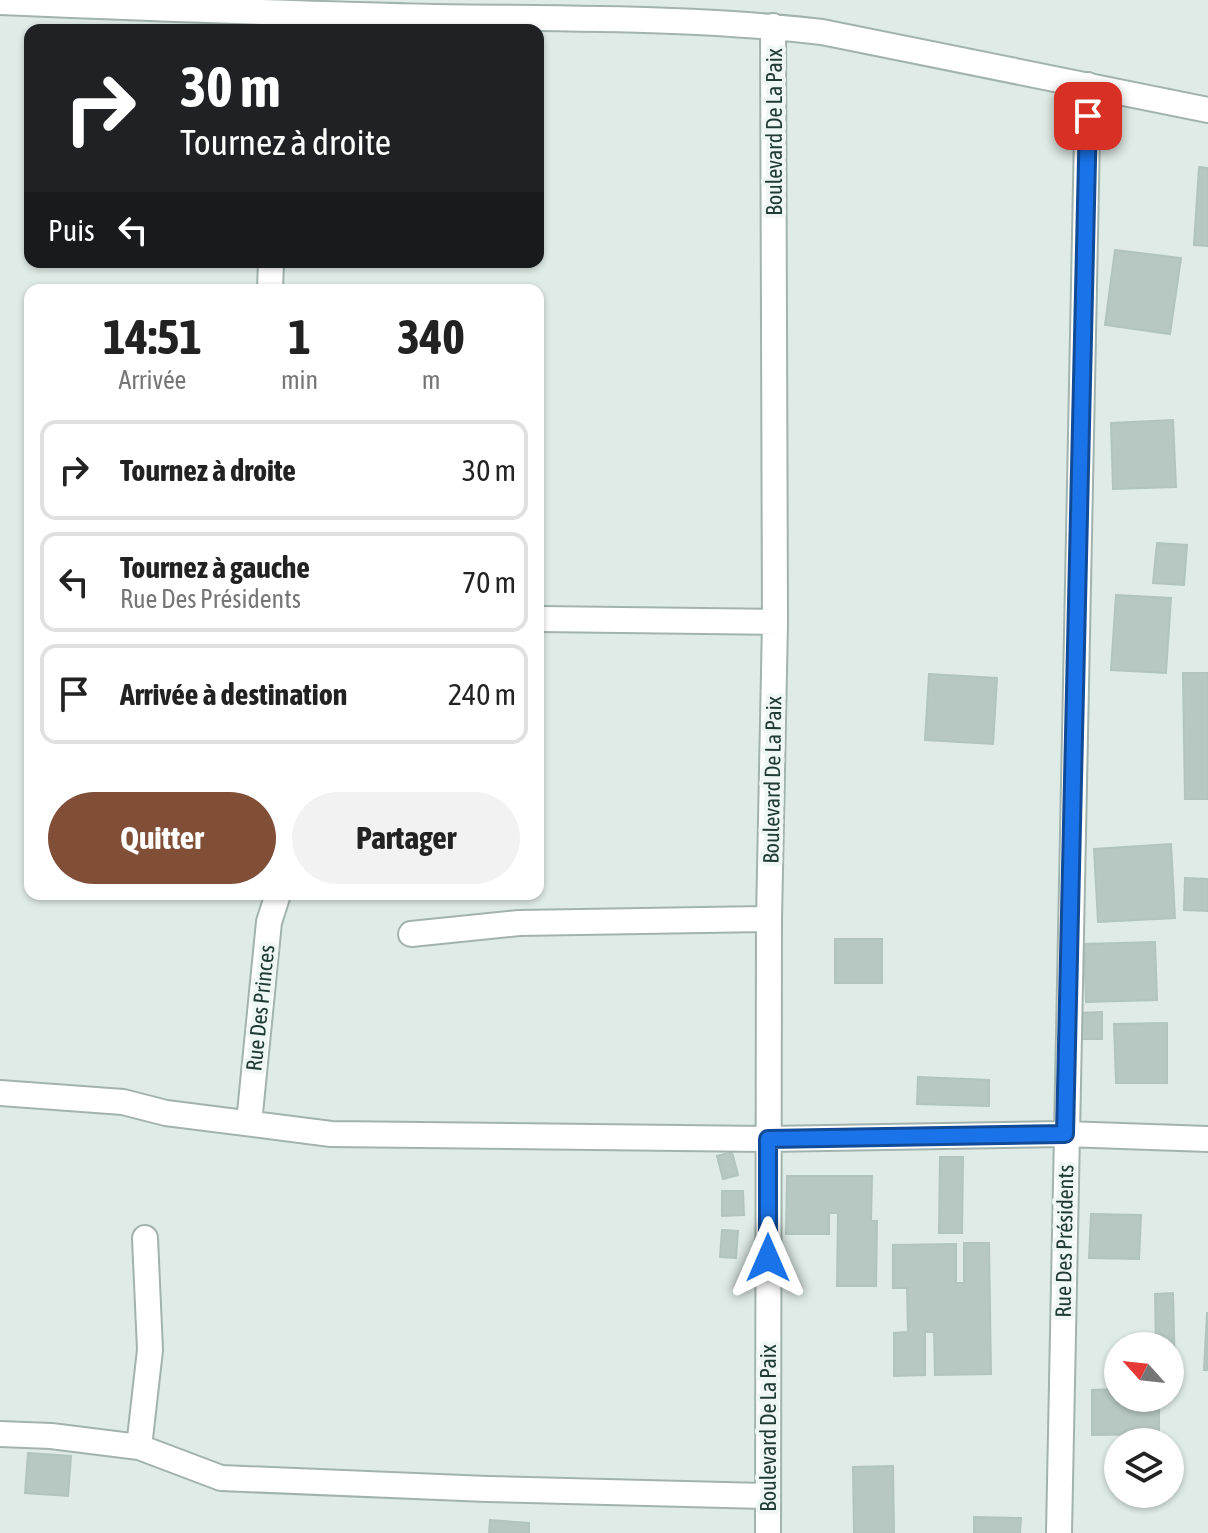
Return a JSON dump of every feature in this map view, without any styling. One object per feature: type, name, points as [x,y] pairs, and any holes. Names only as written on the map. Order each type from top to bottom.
[{"type":"street","points":[[0,2],[276,15],[647,10],[822,32],[1208,110]]},
{"type":"street","name":"Boulevard De La Paix","points":[[768,1533],[769,919],[775,622],[773,26]]},
{"type":"street","name":"Rue Des Présidents","points":[[1059,1533],[1088,85]]},
{"type":"street","points":[[544,619],[775,622]]},
{"type":"street","name":"Rue Des Princes","points":[[249,1123],[269,922],[276,900]]},
{"type":"street","points":[[411,934],[519,923],[769,919]]},
{"type":"street","points":[[0,1093],[123,1102],[166,1113],[331,1134],[768,1139],[1065,1134],[1208,1139]]},
{"type":"street","points":[[139,1447],[150,1350],[145,1238]]},
{"type":"street","points":[[0,1434],[51,1436],[139,1447],[221,1478],[768,1496]]},
{"type":"building","points":[[1199,167],[1208,168],[1208,246],[1194,245]]},
{"type":"building","points":[[1115,250],[1181,258],[1170,334],[1105,325]]},
{"type":"building","points":[[1173,420],[1176,487],[1113,489],[1111,423]]},
{"type":"building","points":[[1157,543],[1187,545],[1184,585],[1153,583]]},
{"type":"building","points":[[1116,595],[1171,598],[1166,673],[1111,670]]},
{"type":"building","points":[[1183,673],[1208,673],[1208,799],[1185,799]]},
{"type":"building","points":[[929,674],[997,678],[993,744],[925,740]]},
{"type":"building","points":[[1171,844],[1175,918],[1098,922],[1094,849]]},
{"type":"building","points":[[1185,878],[1208,879],[1208,911],[1184,910]]},
{"type":"building","points":[[835,939],[882,939],[882,983],[835,983]]},
{"type":"building","points":[[1155,942],[1157,1000],[1086,1002],[1084,944]]},
{"type":"building","points":[[1102,1012],[1102,1039],[1075,1039],[1075,1013]]},
{"type":"building","points":[[1167,1023],[1167,1083],[1116,1083],[1114,1024]]},
{"type":"building","points":[[918,1077],[989,1080],[989,1106],[917,1104]]},
{"type":"building","points":[[732,1152],[738,1175],[723,1179],[717,1156]]},
{"type":"building","points":[[940,1157],[963,1157],[962,1233],[939,1233]]},
{"type":"building","points":[[787,1176],[872,1176],[871,1221],[877,1221],[876,1286],[837,1286],[838,1213],[829,1213],[829,1234],[786,1234]]},
{"type":"building","points":[[722,1191],[743,1191],[744,1215],[722,1216]]},
{"type":"building","points":[[1091,1214],[1141,1215],[1139,1259],[1089,1258]]},
{"type":"building","points":[[722,1230],[738,1231],[736,1258],[720,1257]]},
{"type":"building","points":[[964,1243],[989,1243],[991,1374],[935,1375],[934,1332],[925,1332],[925,1375],[894,1376],[894,1333],[908,1332],[907,1288],[893,1288],[893,1245],[956,1244],[956,1283],[964,1283]]},
{"type":"building","points":[[1173,1293],[1174,1332],[1156,1332],[1155,1294]]},
{"type":"building","points":[[1207,1313],[1208,1370],[1204,1370]]},
{"type":"building","points":[[1092,1390],[1104,1390],[1104,1412],[1159,1412],[1159,1428],[1104,1428],[1104,1435],[1092,1435]]},
{"type":"building","points":[[28,1453],[71,1456],[68,1496],[25,1493]]},
{"type":"building","points":[[893,1466],[894,1533],[854,1533],[853,1467]]},
{"type":"building","points":[[974,1517],[1021,1518],[1020,1533],[974,1533]]},
{"type":"building","points":[[490,1520],[529,1523],[529,1533],[489,1533]]},
{"type":"route","points":[[768,1258],[768,1139],[1065,1134],[1088,116]]}]
